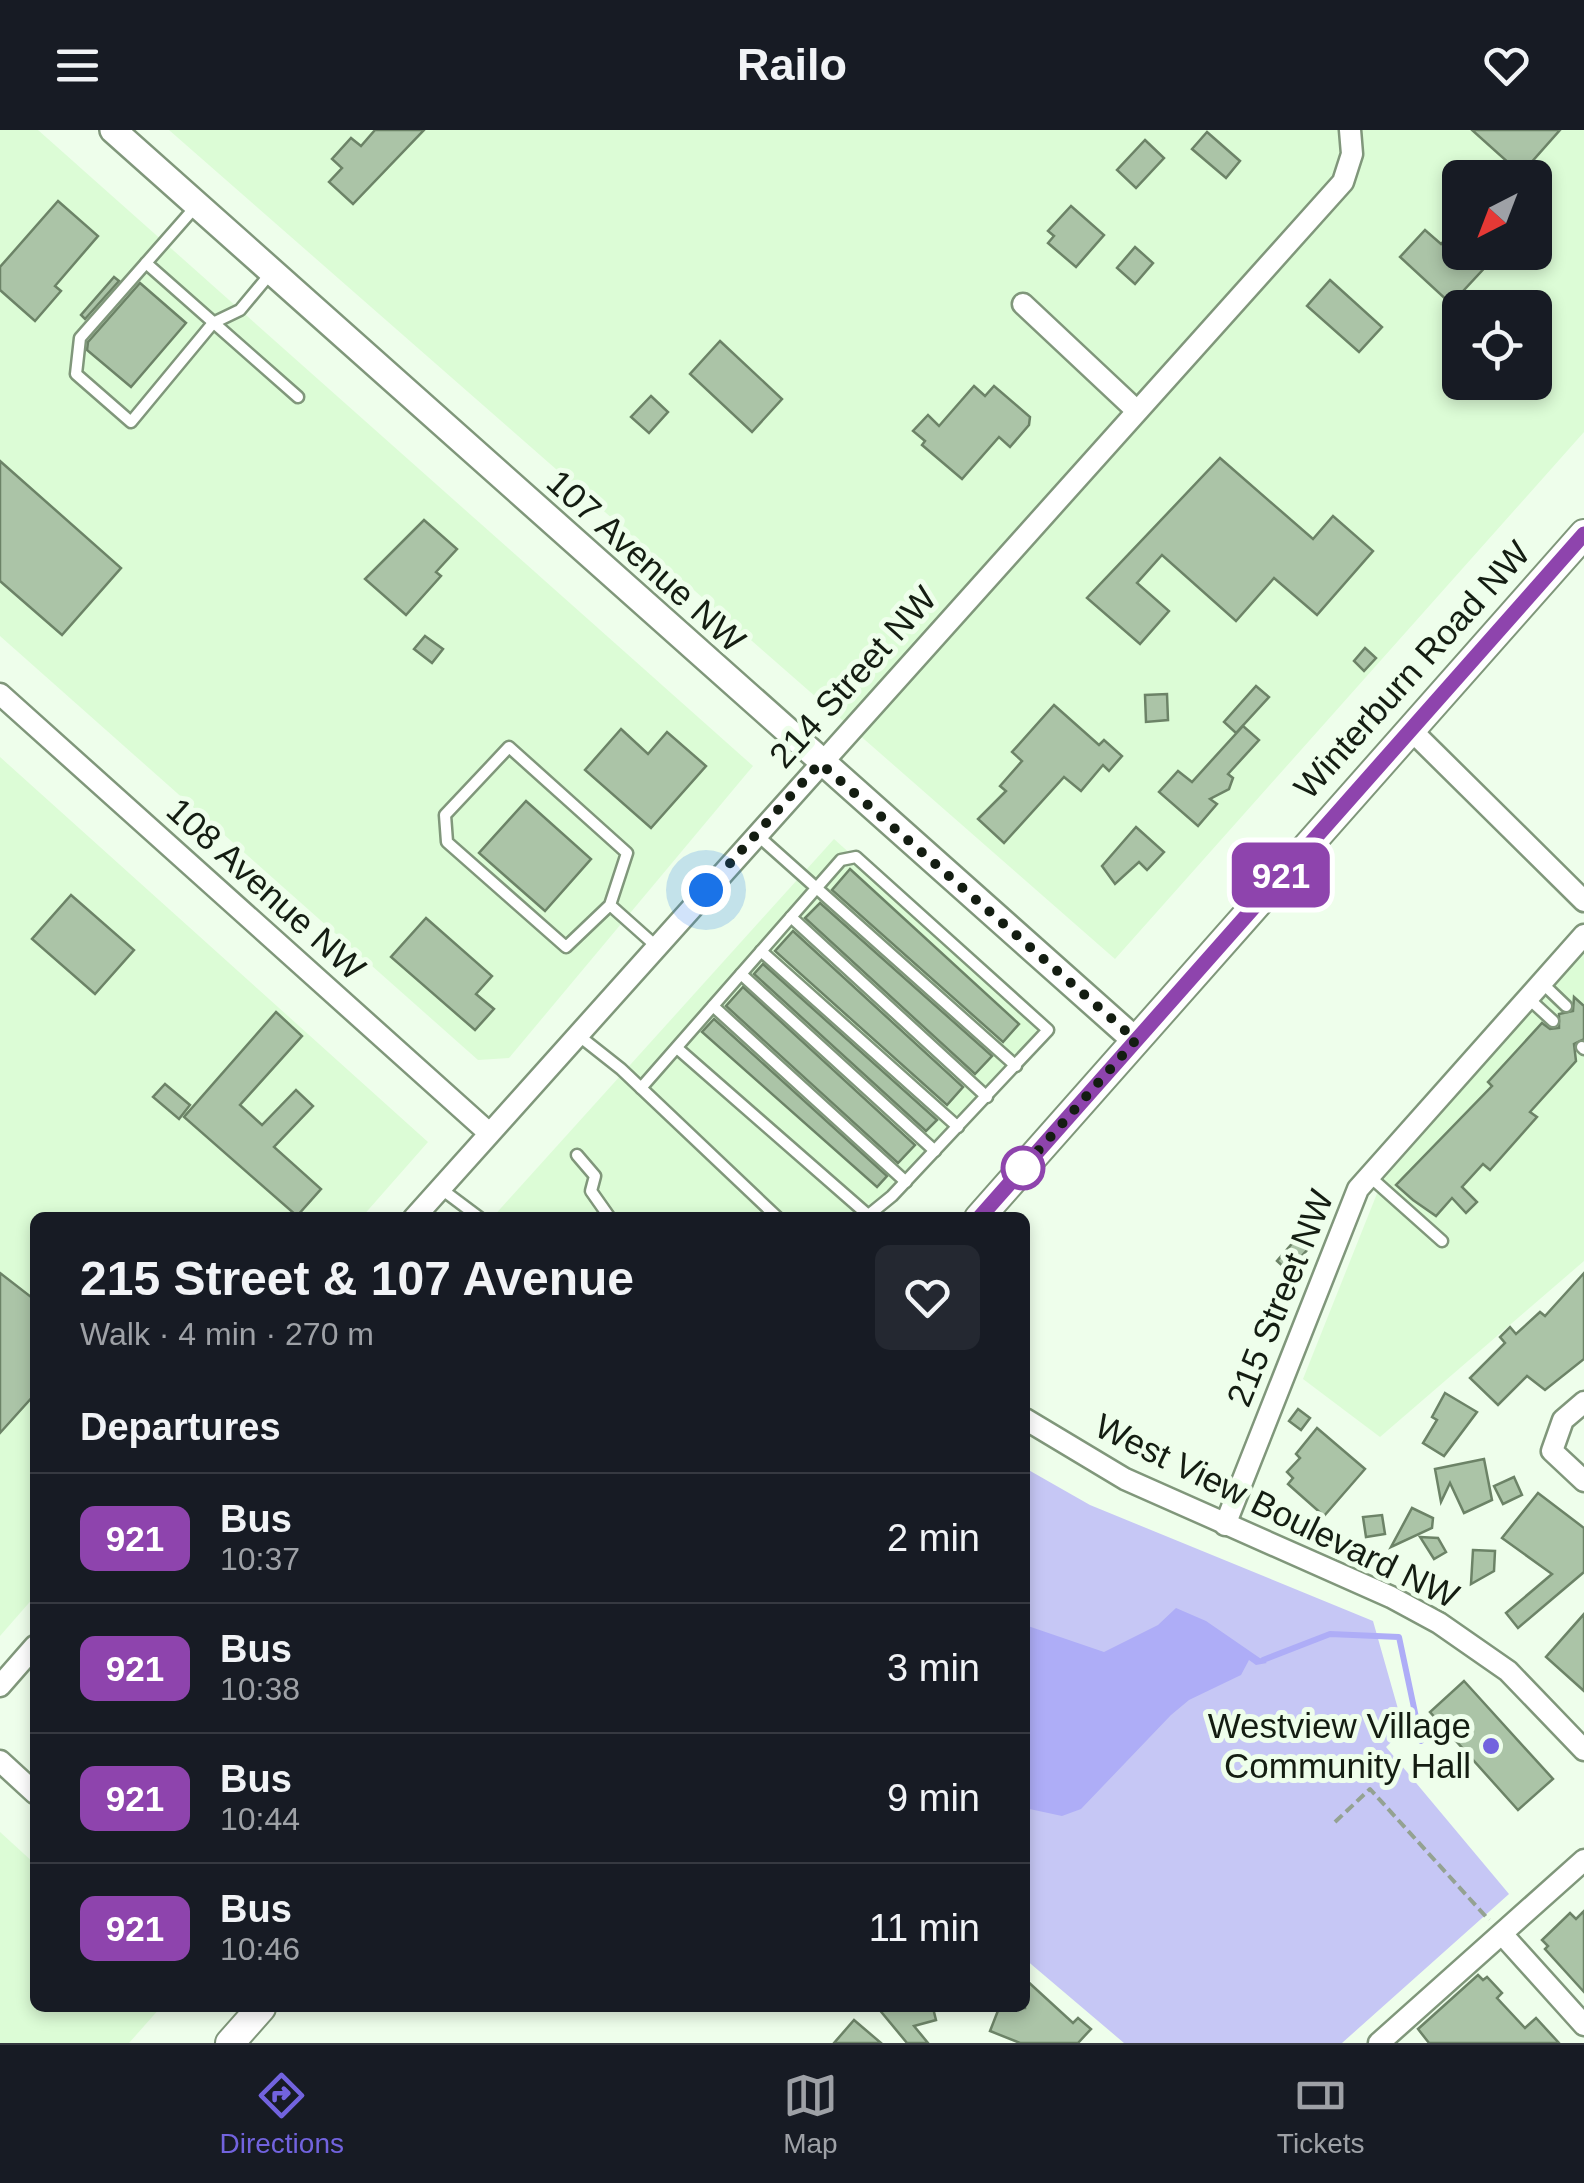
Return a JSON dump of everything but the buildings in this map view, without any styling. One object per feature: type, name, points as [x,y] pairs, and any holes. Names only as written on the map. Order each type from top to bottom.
[{"type":"main road","name":"Winterburn Road NW","points":[[984,1212],[1584,534]]},
{"type":"main road","points":[[230,2043],[257,2012]]},
{"type":"street","name":"107 Avenue NW","points":[[113,130],[820,763],[1136,1040]]},
{"type":"street","name":"214 Street NW","points":[[419,1212],[1343,182],[1352,154],[1350,130]]},
{"type":"street","points":[[1024,304],[1137,410]]},
{"type":"street","name":"108 Avenue NW","points":[[0,694],[489,1133]]},
{"type":"street","points":[[1409,728],[1584,901]]},
{"type":"street","name":"215 Street NW","points":[[1226,1525],[1334,1242],[1368,1174],[1584,935]]},
{"type":"street","points":[[1584,1402],[1564,1420],[1552,1451],[1584,1481]]},
{"type":"street","name":"West View Boulevard NW","points":[[1030,1422],[1125,1479],[1391,1597],[1467,1640],[1522,1684],[1584,1750]]},
{"type":"street","points":[[0,1686],[30,1652]]},
{"type":"street","points":[[0,1762],[30,1789]]},
{"type":"street","points":[[1379,2043],[1584,1860]]},
{"type":"street","points":[[1502,1934],[1584,2024]]},
{"type":"lane","points":[[197,205],[80,338],[76,374],[130,422],[213,323],[240,310],[271,272]]},
{"type":"lane","points":[[146,262],[298,397]]},
{"type":"lane","points":[[509,747],[627,853],[610,905],[566,947],[446,842],[445,816],[509,747]]},
{"type":"lane","points":[[756,834],[1016,1066]]},
{"type":"lane","points":[[642,1088],[841,860],[856,857],[1048,1030],[906,1182],[871,1212]]},
{"type":"lane","points":[[610,905],[656,946]]},
{"type":"lane","points":[[791,917],[987,1096]]},
{"type":"lane","points":[[761,951],[958,1128]]},
{"type":"lane","points":[[741,974],[935,1151]]},
{"type":"lane","points":[[1534,990],[1566,1006]]},
{"type":"lane","points":[[1534,990],[1553,1021]]},
{"type":"lane","points":[[713,1006],[906,1182]]},
{"type":"lane","points":[[577,1034],[642,1088],[772,1212]]},
{"type":"lane","points":[[677,1048],[862,1212]]},
{"type":"lane","points":[[577,1155],[596,1176],[590,1191],[603,1212]]},
{"type":"lane","points":[[1368,1174],[1442,1241]]},
{"type":"lane","points":[[440,1188],[472,1212]]},
{"type":"path","points":[[1335,1822],[1370,1789],[1502,1934]]},
{"type":"shaded area","points":[[0,130],[38,130],[753,766],[509,1058],[478,1060],[0,636]]},
{"type":"shaded area","points":[[169,130],[1584,130],[1584,432],[1115,959]]},
{"type":"shaded area","points":[[0,757],[428,1142],[366,1212],[30,1212],[30,1602],[0,1636]]},
{"type":"shaded area","points":[[834,839],[1045,1029],[883,1212],[497,1212]]},
{"type":"shaded area","points":[[1584,949],[1584,1261],[1380,1437],[1303,1379],[1382,1181]]},
{"type":"shaded area","points":[[1030,1471],[1090,1505],[1373,1621],[1404,1730],[1386,1747],[1509,1894],[1342,2043],[1124,2043],[1030,1963]]},
{"type":"shaded area","points":[[1176,1608],[1206,1621],[1267,1663],[1256,1665],[1249,1660],[1241,1675],[1189,1700],[1081,1809],[1062,1816],[1030,1809],[1030,1627],[1104,1652],[1158,1625]]},
{"type":"shaded area","points":[[0,1832],[30,1859],[30,2012],[156,2012],[129,2043],[0,2043]]},
{"type":"waterway","points":[[1263,1660],[1330,1634],[1399,1637],[1421,1741]]},
{"type":"bus line","name":"921","points":[[984,1212],[1584,534]]},
{"type":"place","name":"Westview Village Community Hall","points":[[1491,1746]]},
{"type":"route","points":[[706,890],[820,763],[1136,1040],[1023,1168]]}]
